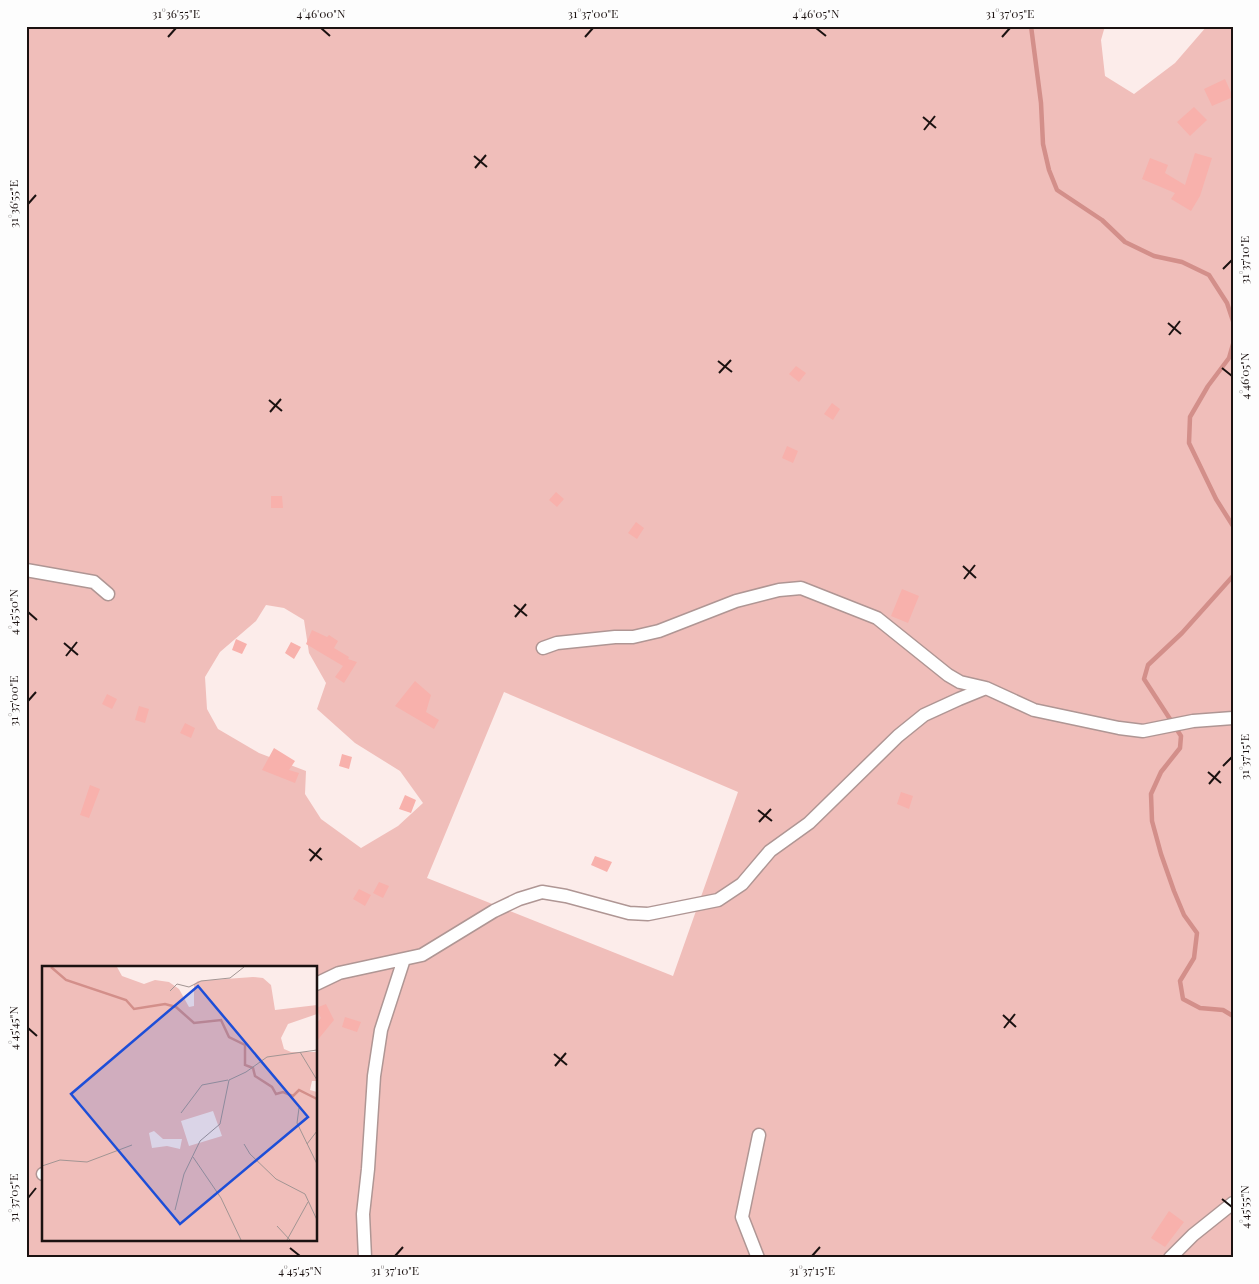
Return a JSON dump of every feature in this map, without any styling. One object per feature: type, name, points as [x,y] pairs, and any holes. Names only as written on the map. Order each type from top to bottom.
[{"type":"street","points":[[26,570],[94,582],[108,594]]},
{"type":"street","points":[[543,648],[557,644],[615,637],[633,637],[660,630],[736,601],[779,590],[801,588],[877,618],[948,675],[960,682],[986,688],[1034,710],[1119,728],[1143,731],[1193,721],[1233,718]]},
{"type":"street","points":[[318,983],[339,973],[422,955],[494,912],[520,899],[542,892],[566,896],[629,913],[648,914],[718,900],[742,884],[770,851],[809,824],[891,742],[924,715],[959,698],[986,688]]},
{"type":"street","points":[[365,1258],[363,1214],[374,1076],[381,1030],[404,959]]},
{"type":"street","points":[[758,1258],[742,1217],[759,1135]]},
{"type":"street","points":[[1170,1258],[1193,1235],[1233,1203]]},
{"type":"shaded area","points":[[26,26],[1105,26],[1101,40],[1105,76],[1134,94],[1175,63],[1207,26],[1233,26],[1233,1258],[26,1258]],"holes":[[[266,605],[284,608],[304,620],[309,653],[326,683],[317,709],[355,743],[400,771],[423,803],[398,826],[361,848],[321,819],[305,794],[306,771],[259,753],[218,729],[207,709],[205,677],[220,652],[256,621]],[[504,692],[738,792],[673,976],[427,878]]]},
{"type":"building","points":[[1225,79],[1233,97],[1212,106],[1204,89]]},
{"type":"building","points":[[1194,107],[1207,120],[1190,136],[1177,122]]},
{"type":"building","points":[[1195,153],[1212,158],[1200,196],[1191,211],[1171,199],[1175,193],[1142,179],[1150,158],[1168,165],[1165,173],[1185,185]]},
{"type":"building","points":[[796,366],[806,373],[799,382],[789,374]]},
{"type":"building","points":[[832,403],[840,409],[833,420],[824,414]]},
{"type":"building","points":[[787,446],[798,451],[793,463],[782,458]]},
{"type":"building","points":[[556,492],[564,499],[557,507],[549,500]]},
{"type":"building","points":[[271,496],[282,496],[283,508],[271,508]]},
{"type":"building","points":[[636,522],[644,528],[637,539],[628,533]]},
{"type":"building","points":[[902,589],[919,596],[908,623],[891,616]]},
{"type":"building","points":[[312,630],[327,637],[329,635],[338,641],[334,648],[349,657],[348,659],[357,662],[344,683],[335,677],[343,666],[306,644]]},
{"type":"building","points":[[236,639],[247,644],[242,654],[232,650]]},
{"type":"building","points":[[291,642],[301,647],[294,659],[285,653]]},
{"type":"building","points":[[415,681],[431,695],[426,712],[439,720],[434,729],[395,706]]},
{"type":"building","points":[[107,694],[117,699],[112,709],[102,704]]},
{"type":"building","points":[[139,706],[149,709],[145,723],[135,720]]},
{"type":"building","points":[[185,723],[195,728],[191,738],[180,733]]},
{"type":"building","points":[[274,748],[295,761],[289,770],[299,773],[295,783],[262,770]]},
{"type":"building","points":[[342,754],[352,757],[349,769],[339,766]]},
{"type":"building","points":[[90,785],[100,789],[89,818],[80,815]]},
{"type":"building","points":[[901,792],[913,796],[909,809],[897,804]]},
{"type":"building","points":[[405,795],[416,800],[411,813],[399,809]]},
{"type":"building","points":[[595,856],[612,862],[607,872],[591,865]]},
{"type":"building","points":[[379,882],[389,886],[383,898],[373,893]]},
{"type":"building","points":[[359,889],[371,895],[365,906],[353,899]]},
{"type":"building","points":[[326,1004],[334,1020],[318,1040],[318,1022],[321,1018],[318,1007]]},
{"type":"building","points":[[345,1017],[361,1022],[357,1032],[342,1027]]},
{"type":"building","points":[[1169,1211],[1184,1222],[1165,1247],[1151,1238]]},
{"type":"waterway","points":[[1031,26],[1041,103],[1043,144],[1049,170],[1057,190],[1102,220],[1125,242],[1154,256],[1182,262],[1209,275],[1227,303],[1233,321]]},
{"type":"waterway","points":[[1233,344],[1229,358],[1208,386],[1190,417],[1189,443],[1216,499],[1233,526]]},
{"type":"waterway","points":[[1233,576],[1182,633],[1148,665],[1144,679],[1181,736],[1180,748],[1161,772],[1151,794],[1152,821],[1161,854],[1184,915],[1197,933],[1194,958],[1180,981],[1183,999],[1200,1008],[1223,1010],[1233,1016]]}]
